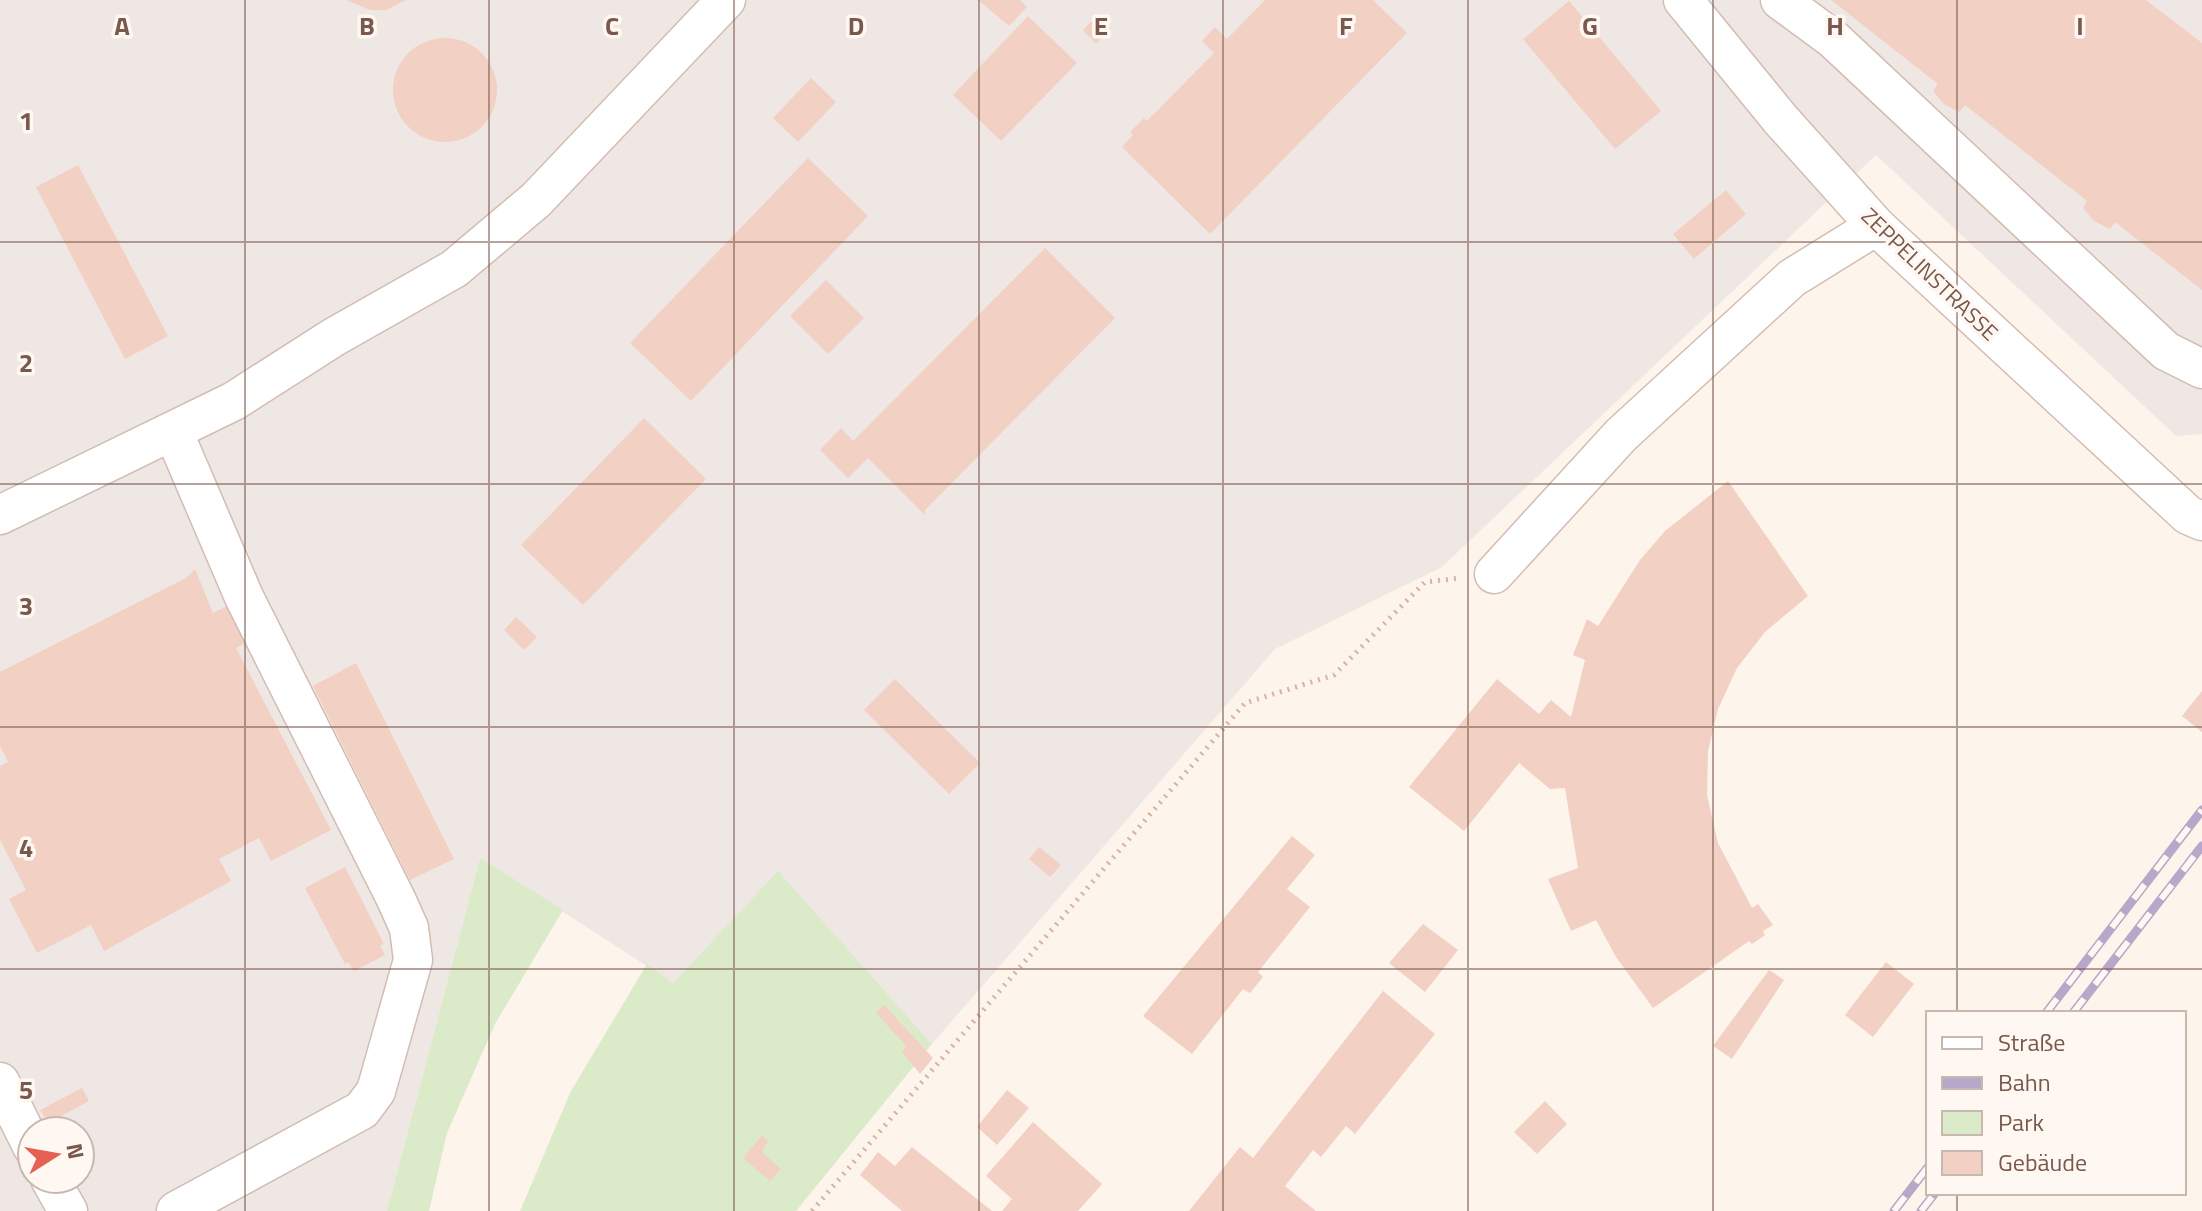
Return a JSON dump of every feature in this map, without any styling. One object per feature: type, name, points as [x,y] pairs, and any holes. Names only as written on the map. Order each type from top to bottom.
[{"type":"lane","points":[[0,515],[234,401],[334,337],[454,269],[536,200],[726,0]]},
{"type":"lane","name":"ZEPPELINSTRASSE","points":[[1683,0],[1781,120],[1876,226],[2188,515],[2202,521]]},
{"type":"lane","points":[[1780,0],[1833,39],[2166,351],[2202,369]]},
{"type":"lane","points":[[1494,574],[1621,435],[1792,278],[1876,226]]},
{"type":"lane","points":[[173,431],[244,597],[396,899],[409,928],[413,960],[376,1091],[362,1110],[176,1211]]},
{"type":"lane","points":[[0,1082],[16,1115]]},
{"type":"path","points":[[812,1211],[1245,703],[1334,675],[1425,582],[1494,574]]},
{"type":"shaded area","points":[[0,0],[2202,0],[2202,434],[2176,436],[1876,155],[1442,567],[1275,649],[932,1044],[778,872],[673,983],[480,858],[387,1211],[0,1211]]},
{"type":"green space","points":[[480,858],[563,910],[495,1024],[447,1133],[429,1211],[387,1211]]},
{"type":"green space","points":[[778,871],[932,1044],[796,1211],[520,1211],[571,1091],[647,964],[673,983]]},
{"type":"building","points":[[346,0],[406,0],[386,10],[370,10]]},
{"type":"building","points":[[978,0],[1020,0],[1027,7],[1009,26]]},
{"type":"building","points":[[1265,0],[1373,0],[1407,33],[1210,234],[1122,147],[1133,135],[1130,132],[1144,118],[1147,121],[1214,53],[1202,41],[1215,27],[1227,39]]},
{"type":"building","points":[[1831,0],[2146,0],[2202,43],[2202,290],[2115,222],[2110,229],[2094,221],[2083,208],[2087,201],[1965,105],[1959,112],[1944,104],[1933,91],[1938,84]]},
{"type":"building","points":[[1569,1],[1661,111],[1615,149],[1523,39]]},
{"type":"building","points":[[1028,16],[1077,63],[1001,141],[953,95]]},
{"type":"building","points":[[1097,16],[1110,29],[1096,43],[1083,30]]},
{"type":"building","points":[[445,38],[465,42],[488,61],[497,90],[493,110],[474,133],[445,142],[425,138],[402,119],[393,90],[397,70],[416,47]]},
{"type":"building","points":[[811,78],[836,102],[798,142],[773,118]]},
{"type":"building","points":[[808,158],[868,216],[691,401],[630,343]]},
{"type":"building","points":[[78,165],[168,336],[125,359],[36,187]]},
{"type":"building","points":[[1726,190],[1746,214],[1694,259],[1673,234]]},
{"type":"building","points":[[1045,248],[1115,318],[925,510],[925,515],[868,458],[848,478],[820,450],[841,428],[853,441]]},
{"type":"building","points":[[826,280],[864,318],[828,354],[790,316]]},
{"type":"building","points":[[644,418],[706,479],[583,605],[521,545]]},
{"type":"building","points":[[1728,481],[1808,596],[1765,632],[1737,668],[1718,709],[1708,751],[1707,795],[1718,843],[1752,908],[1758,904],[1773,925],[1752,944],[1749,941],[1653,1008],[1616,957],[1596,920],[1571,931],[1548,879],[1578,868],[1565,788],[1550,789],[1519,763],[1464,831],[1409,787],[1497,679],[1539,714],[1551,700],[1571,717],[1585,660],[1573,655],[1587,619],[1598,626],[1640,560],[1665,531]]},
{"type":"building","points":[[195,569],[213,613],[241,599],[259,636],[236,648],[331,830],[271,861],[259,838],[219,859],[231,881],[104,951],[91,925],[37,953],[9,899],[26,890],[0,840],[0,766],[8,762],[0,746],[0,672],[186,578]]},
{"type":"building","points":[[516,617],[537,637],[524,650],[504,630]]},
{"type":"building","points":[[356,663],[454,859],[410,880],[313,686]]},
{"type":"building","points":[[895,679],[980,763],[949,794],[864,710]]},
{"type":"building","points":[[2202,691],[2202,732],[2182,716]]},
{"type":"building","points":[[1292,836],[1315,855],[1287,889],[1310,907],[1258,972],[1263,977],[1250,993],[1243,989],[1192,1054],[1143,1016]]},
{"type":"building","points":[[1039,847],[1061,865],[1050,877],[1029,859]]},
{"type":"building","points":[[345,867],[384,944],[380,946],[385,955],[354,971],[348,962],[345,964],[305,888]]},
{"type":"building","points":[[1423,924],[1458,950],[1425,992],[1389,963]]},
{"type":"building","points":[[1886,962],[1914,984],[1873,1037],[1845,1015]]},
{"type":"building","points":[[1769,970],[1784,980],[1732,1059],[1713,1046]]},
{"type":"building","points":[[1383,991],[1435,1034],[1355,1134],[1346,1126],[1321,1157],[1313,1150],[1285,1186],[1316,1211],[1189,1211],[1240,1147],[1253,1158]]},
{"type":"building","points":[[884,1005],[933,1058],[920,1074],[902,1052],[906,1046],[876,1013]]},
{"type":"building","points":[[82,1088],[89,1101],[63,1115],[43,1115],[40,1110]]},
{"type":"building","points":[[1007,1090],[1029,1108],[997,1145],[977,1127]]},
{"type":"building","points":[[1545,1101],[1567,1124],[1537,1154],[1514,1132]]},
{"type":"building","points":[[1033,1122],[1102,1184],[1078,1211],[1002,1211],[1012,1199],[986,1176]]},
{"type":"building","points":[[762,1135],[768,1141],[762,1152],[781,1169],[770,1181],[743,1158]]},
{"type":"building","points":[[912,1147],[992,1211],[902,1211],[860,1175],[878,1152],[895,1166]]},
{"type":"railway","points":[[2048,1011],[2202,810]]},
{"type":"railway","points":[[2075,1011],[2202,846]]},
{"type":"railway","points":[[1894,1211],[1926,1170]]},
{"type":"railway","points":[[1921,1211],[1933,1195]]}]
